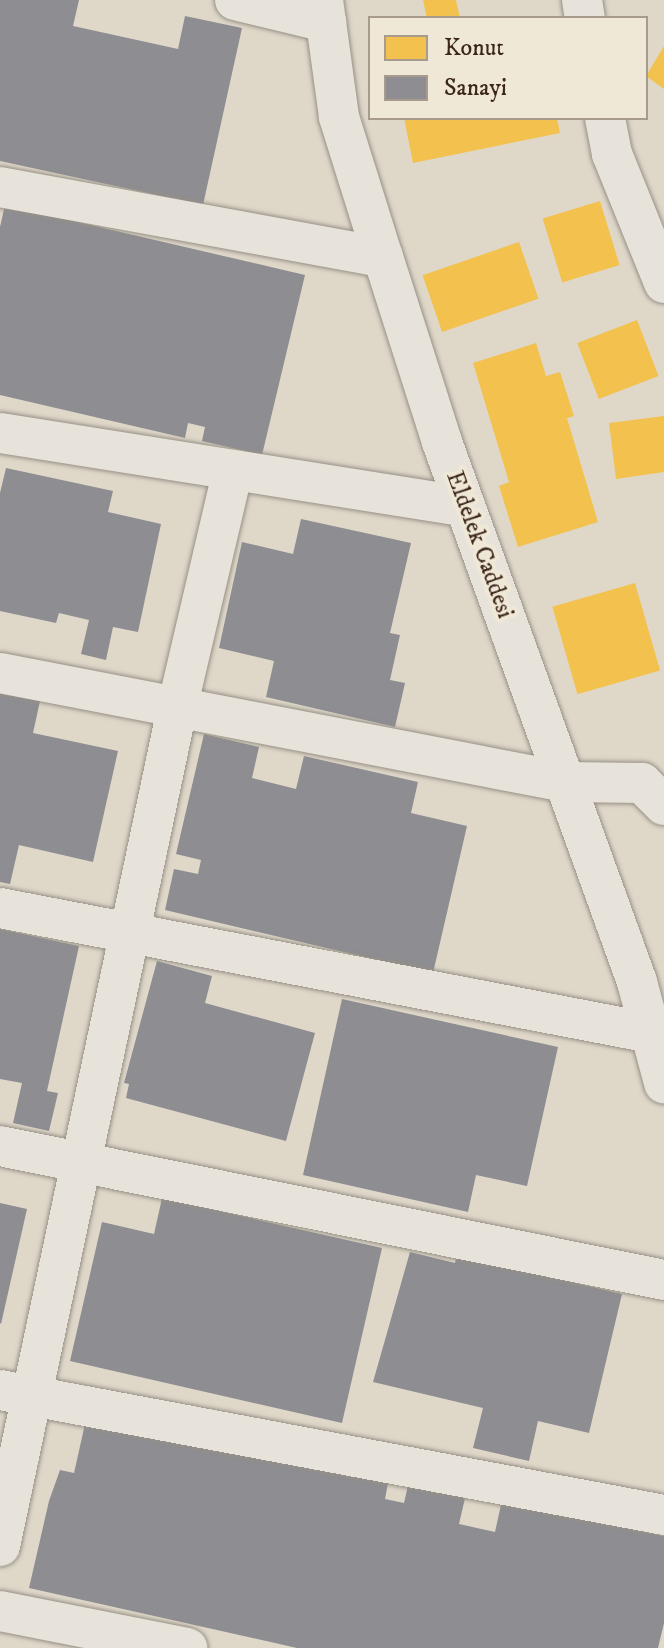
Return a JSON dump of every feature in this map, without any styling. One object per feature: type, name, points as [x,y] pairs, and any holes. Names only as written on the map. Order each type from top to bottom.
[{"type":"street","points":[[235,0],[324,11]]},
{"type":"street","name":"Eldelek Caddesi","points":[[324,11],[339,117],[383,257],[465,507],[565,782],[651,1033],[664,1083]]},
{"type":"street","points":[[605,120],[612,154],[664,283]]},
{"type":"street","points":[[0,187],[383,257]]},
{"type":"street","points":[[0,433],[465,507]]},
{"type":"street","points":[[0,1546],[16,1393],[81,1162],[178,704],[233,470]]},
{"type":"street","points":[[0,673],[178,704],[565,782],[657,783]]},
{"type":"street","points":[[0,908],[651,1033]]},
{"type":"street","points":[[0,1146],[664,1280]]},
{"type":"street","points":[[16,1393],[664,1515]]},
{"type":"street","points":[[0,1611],[187,1648]]},
{"type":"building: Konut","points":[[423,0],[456,0],[460,16],[427,16]]},
{"type":"building: Konut","points":[[664,46],[664,89],[648,77]]},
{"type":"building: Konut","points":[[404,120],[557,120],[560,133],[413,163]]},
{"type":"building: Konut","points":[[600,201],[620,265],[562,283],[543,219]]},
{"type":"building: Konut","points":[[519,242],[539,299],[442,332],[423,275]]},
{"type":"building: Konut","points":[[637,320],[659,376],[599,399],[577,343]]},
{"type":"building: Konut","points":[[536,343],[546,376],[560,372],[574,416],[567,418],[598,522],[518,547],[499,486],[509,482],[473,363]]},
{"type":"building: Konut","points":[[664,416],[664,472],[616,479],[609,423]]},
{"type":"building: Konut","points":[[635,583],[660,670],[577,694],[552,607]]},
{"type":"building: Sanayi","points":[[0,0],[79,0],[73,26],[178,49],[185,16],[242,28],[203,205],[0,161]]},
{"type":"building: Sanayi","points":[[5,205],[305,275],[262,455],[202,441],[205,427],[188,423],[185,438],[0,395],[0,227]]},
{"type":"building: Sanayi","points":[[6,468],[113,491],[108,512],[161,524],[138,632],[113,627],[106,660],[81,654],[89,620],[59,613],[56,623],[0,611],[0,493]]},
{"type":"building: Sanayi","points":[[301,519],[411,543],[390,633],[400,635],[390,680],[405,683],[395,727],[266,697],[274,661],[219,648],[242,542],[293,554]]},
{"type":"building: Sanayi","points":[[0,683],[42,692],[33,733],[118,751],[93,862],[19,845],[10,884],[0,882]]},
{"type":"building: Sanayi","points":[[204,734],[259,747],[252,778],[296,789],[304,756],[418,782],[411,813],[467,826],[433,973],[165,910],[174,869],[198,874],[201,860],[176,854]]},
{"type":"building: Sanayi","points":[[0,929],[79,946],[47,1091],[58,1093],[49,1131],[13,1123],[22,1083],[0,1079]]},
{"type":"building: Sanayi","points":[[157,961],[212,976],[205,1003],[315,1033],[286,1141],[126,1098],[129,1084],[124,1083]]},
{"type":"building: Sanayi","points":[[342,999],[558,1047],[527,1186],[476,1175],[468,1212],[303,1175]]},
{"type":"building: Sanayi","points":[[162,1198],[382,1248],[342,1423],[70,1361],[102,1222],[154,1234]]},
{"type":"building: Sanayi","points":[[0,1203],[27,1209],[1,1324],[0,1323]]},
{"type":"building: Sanayi","points":[[410,1252],[455,1263],[457,1255],[622,1294],[589,1433],[538,1421],[529,1461],[473,1448],[483,1408],[373,1382]]},
{"type":"building: Sanayi","points":[[87,1415],[388,1483],[385,1499],[404,1503],[409,1481],[466,1494],[459,1524],[495,1532],[502,1500],[664,1536],[664,1623],[658,1648],[297,1648],[29,1588],[49,1501],[60,1470],[74,1473]]}]
